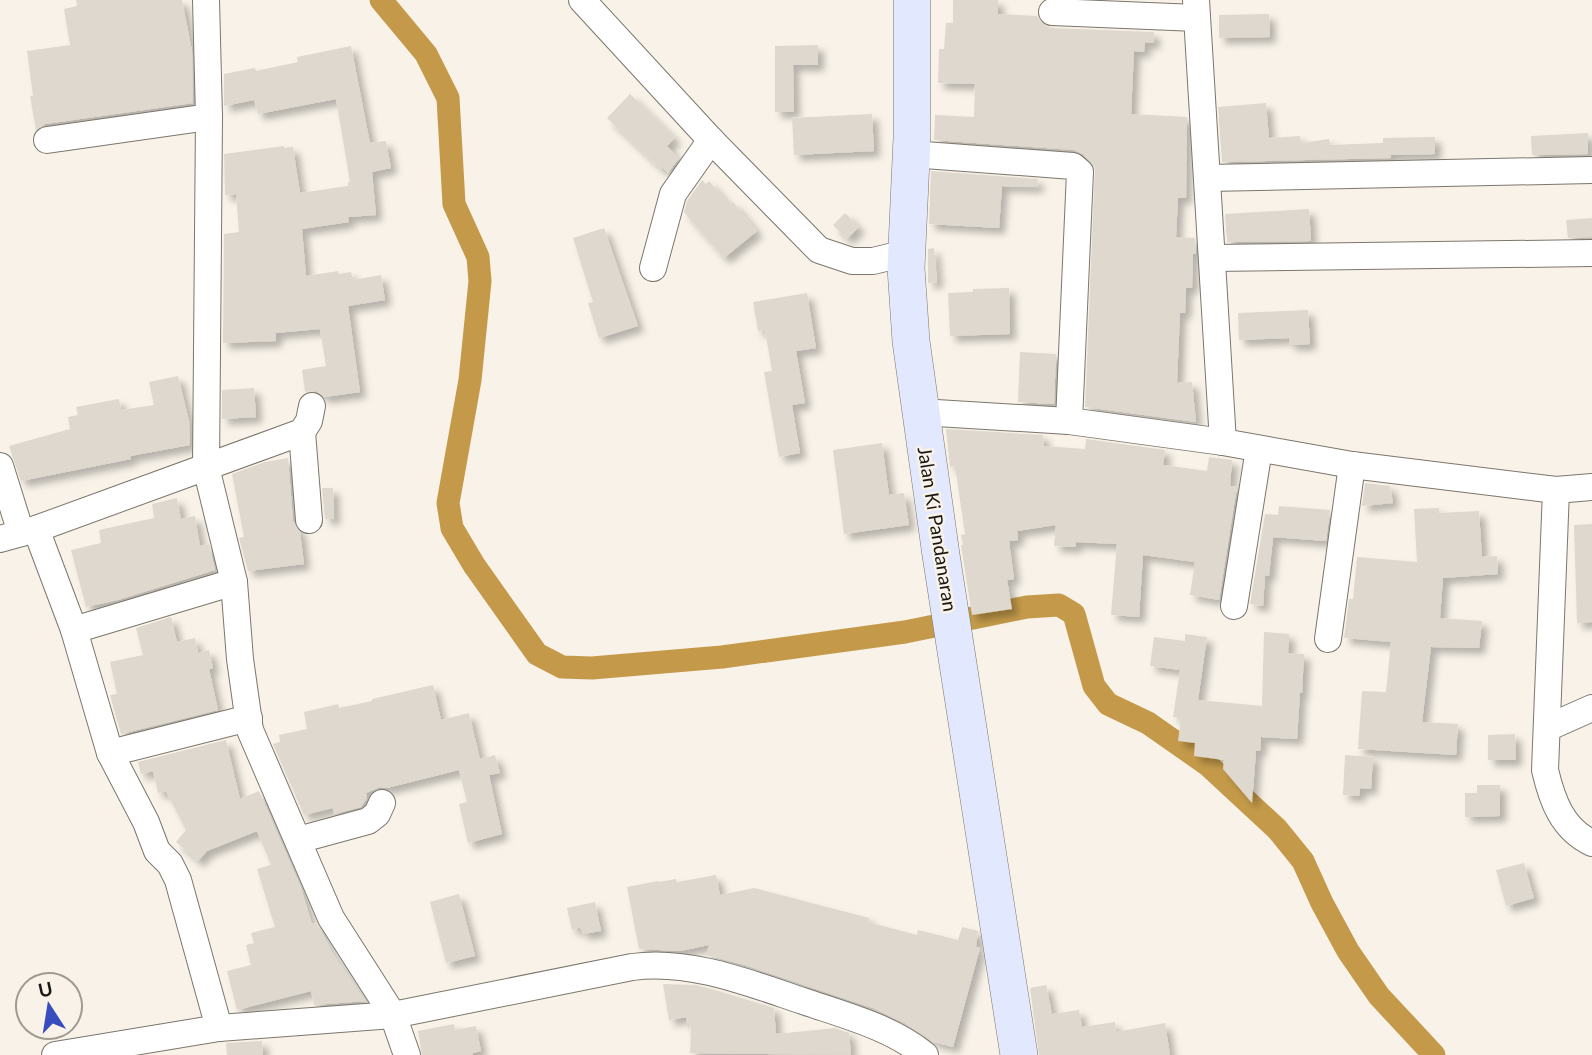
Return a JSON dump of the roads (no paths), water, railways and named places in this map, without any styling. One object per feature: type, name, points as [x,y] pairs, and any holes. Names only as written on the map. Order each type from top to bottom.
[{"type":"main road","name":"Jalan Ki Pandanaran","points":[[912,0],[911,155],[906,253],[908,314],[920,411],[1018,1055]]},
{"type":"street","points":[[205,0],[209,117],[206,467],[234,582],[240,659],[250,730],[331,918],[393,1015],[407,1055]]},
{"type":"street","points":[[582,0],[711,140],[819,250],[839,258],[861,261],[873,261],[906,253]]},
{"type":"street","points":[[1052,12],[1196,9],[1223,442]]},
{"type":"street","points":[[47,141],[209,117]]},
{"type":"street","points":[[653,268],[673,194],[711,140]]},
{"type":"street","points":[[911,155],[1073,166],[1080,172],[1069,421]]},
{"type":"street","points":[[1207,178],[1592,170]]},
{"type":"street","points":[[1212,258],[1592,253]]},
{"type":"street","points":[[309,520],[302,432],[309,421],[312,406]]},
{"type":"street","points":[[920,411],[1069,421],[1223,442],[1352,465],[1556,490],[1592,487]]},
{"type":"street","points":[[19,534],[302,432]]},
{"type":"street","points":[[1234,606],[1259,449]]},
{"type":"street","points":[[1328,639],[1352,465]]},
{"type":"street","points":[[0,466],[19,534],[74,629],[110,753],[146,821],[157,851],[170,864],[178,880],[219,1028]]},
{"type":"street","points":[[1556,490],[1545,770],[1554,801],[1567,825],[1592,843]]},
{"type":"street","points":[[74,629],[234,582]]},
{"type":"street","points":[[1547,728],[1592,708]]},
{"type":"street","points":[[110,753],[249,718]]},
{"type":"street","points":[[298,840],[368,821],[377,814],[382,803]]},
{"type":"street","points":[[55,1055],[189,1044],[219,1028],[393,1015],[632,967],[666,965],[730,977],[848,1016],[877,1028],[925,1055]]},
{"type":"waterway","points":[[381,0],[426,54],[448,98],[454,204],[478,257],[480,281],[470,380],[448,503],[452,528],[474,565],[537,654],[562,667],[592,668],[722,657],[905,632],[1027,607],[1059,605],[1074,614],[1094,686],[1108,704],[1148,723],[1208,765],[1277,829],[1303,861],[1348,951],[1379,996],[1434,1055]]}]
